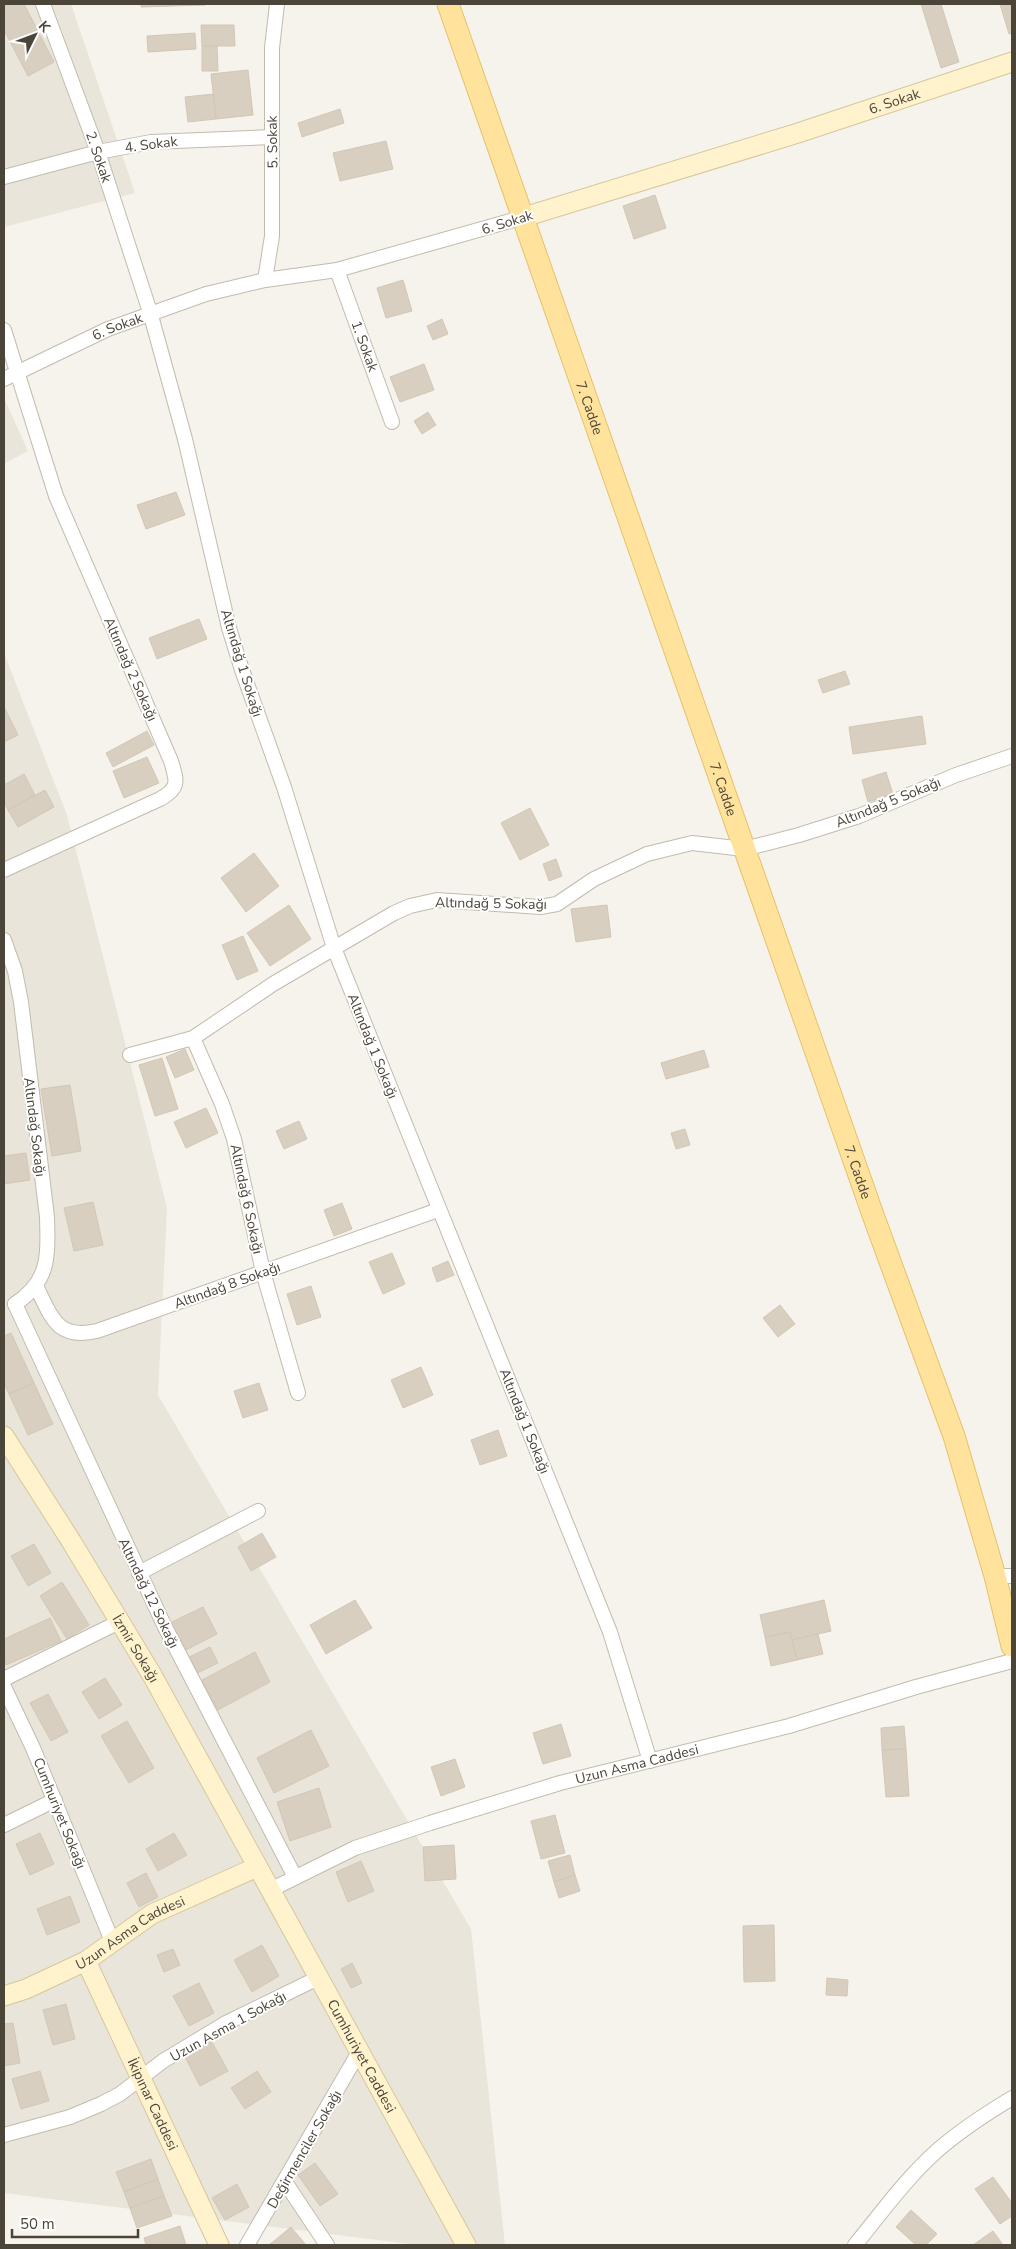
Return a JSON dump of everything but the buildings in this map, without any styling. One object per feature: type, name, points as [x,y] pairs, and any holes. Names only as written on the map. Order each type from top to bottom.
[{"type":"main road","name":"7. Cadde","points":[[448,4],[876,1224],[1004,1576],[1012,1646]]},
{"type":"street","name":"2. Sokak","points":[[43,4],[98,152],[150,312]]},
{"type":"street","name":"5. Sokak","points":[[265,280],[272,236],[272,48],[277,4]]},
{"type":"street","name":"6. Sokak","points":[[4,379],[60,350],[150,312],[206,294],[265,280],[338,270],[524,217],[798,133],[1012,62]]},
{"type":"street","name":"4. Sokak","points":[[4,177],[98,152],[151,142],[272,137]]},
{"type":"street","name":"1. Sokak","points":[[338,270],[392,422]]},
{"type":"street","name":"Altındağ 1 Sokağı","points":[[150,312],[186,439],[239,662],[284,787],[334,948],[438,1210],[610,1632],[650,1761]]},
{"type":"street","name":"Altındağ 2 Sokağı","points":[[4,330],[56,496],[177,778],[175,787],[170,793],[160,799],[4,870]]},
{"type":"street","name":"Altındağ 5 Sokağı","points":[[130,1055],[193,1038],[273,984],[394,913],[423,902],[437,900],[540,907],[556,904],[621,865],[655,851],[692,844],[744,849],[799,835],[859,816],[956,775],[1012,756]]},
{"type":"street","name":"Altındağ Sokağı","points":[[4,940],[21,1002],[47,1217],[44,1274],[36,1286],[9,1303]]},
{"type":"street","name":"Altındağ 6 Sokağı","points":[[193,1038],[222,1104],[234,1139],[264,1272],[298,1393]]},
{"type":"street","name":"Altındağ 8 Sokağı","points":[[36,1286],[56,1322],[70,1333],[80,1335],[97,1331],[438,1210]]},
{"type":"street","name":"Altındağ 12 Sokağı","points":[[9,1303],[139,1573],[295,1877]]},
{"type":"street","name":"İzmir Sokağı","points":[[4,1436],[9,1457],[120,1621],[152,1675],[257,1867]]},
{"type":"street","points":[[139,1573],[258,1511]]},
{"type":"street","points":[[4,1679],[120,1621]]},
{"type":"street","name":"Uzun Asma Caddesi","points":[[270,1890],[355,1848],[430,1823],[560,1783],[790,1726],[1012,1660]]},
{"type":"street","name":"Cumhuriyet Sokağı","points":[[4,1687],[34,1748],[112,1941]]},
{"type":"street","points":[[4,1825],[55,1800]]},
{"type":"street","name":"Uzun Asma Caddesi","points":[[4,1996],[26,1989],[86,1961],[152,1914],[257,1867]]},
{"type":"street","name":"Cumhuriyet Caddesi","points":[[257,1867],[466,2245]]},
{"type":"street","name":"İkipınar Caddesi","points":[[86,1961],[219,2245]]},
{"type":"street","name":"Uzun Asma 1 Sokağı","points":[[4,2135],[70,2117],[120,2094],[163,2061],[218,2028],[318,1978]]},
{"type":"street","name":"Değirmenciler Sokağı","points":[[247,2245],[359,2052]]},
{"type":"street","points":[[855,2245],[900,2190],[939,2149],[993,2109],[1012,2098]]},
{"type":"street","points":[[285,2182],[327,2245]]},
{"type":"shaded area","points":[[4,4],[71,4],[135,193],[4,227]]},
{"type":"shaded area","points":[[4,398],[28,451],[4,464]]},
{"type":"shaded area","points":[[4,653],[67,815],[167,1208],[158,1395],[471,1929],[505,2245],[417,2245],[4,2193]]}]
